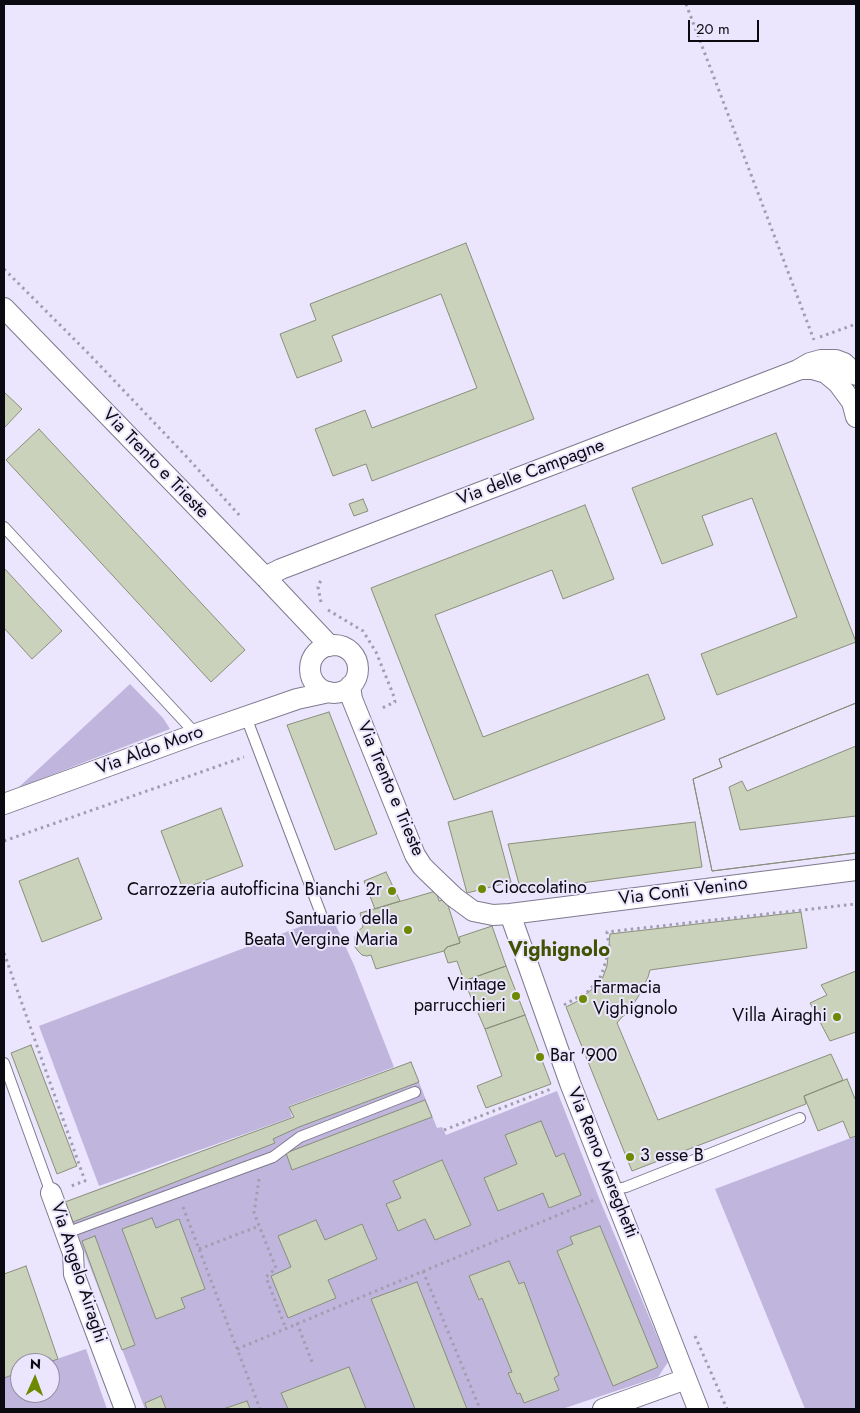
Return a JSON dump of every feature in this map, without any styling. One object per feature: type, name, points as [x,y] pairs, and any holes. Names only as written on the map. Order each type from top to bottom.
[{"type":"street","name":"Via Trento e Trieste","points":[[4,308],[306,620],[324,648]]},
{"type":"street","name":"Via delle Campagne","points":[[265,577],[281,569],[798,370],[810,362],[821,360]]},
{"type":"street","points":[[821,360],[836,360],[844,363],[856,374]]},
{"type":"street","points":[[798,370],[812,369],[826,372],[838,383],[852,402],[856,418]]},
{"type":"street","points":[[337,645],[345,648],[352,653],[356,660],[357,675],[350,700],[318,686],[312,676],[312,660],[324,648],[337,645]]},
{"type":"street","points":[[296,699],[306,689],[312,676]]},
{"type":"street","name":"Via Aldo Moro","points":[[4,804],[296,699],[350,700]]},
{"type":"street","name":"Via Trento e Trieste","points":[[350,700],[422,866],[454,898],[473,911],[510,914]]},
{"type":"street","name":"Via Conti Venino","points":[[510,914],[856,870]]},
{"type":"street","name":"Via Remo Mereghetti","points":[[510,914],[570,1084],[698,1409]]},
{"type":"street","name":"Via Angelo Airaghi","points":[[51,1193],[73,1253],[74,1274],[125,1409]]},
{"type":"street","points":[[603,1409],[686,1380]]},
{"type":"lane","points":[[4,527],[196,734]]},
{"type":"lane","points":[[246,717],[321,914]]},
{"type":"lane","points":[[4,1063],[51,1193]]},
{"type":"lane","points":[[66,1233],[256,1164],[273,1157],[300,1137],[416,1092]]},
{"type":"lane","points":[[613,1190],[626,1187],[800,1118]]},
{"type":"path","points":[[686,4],[821,360]]},
{"type":"path","points":[[4,269],[151,419],[241,518]]},
{"type":"path","points":[[814,340],[856,324]]},
{"type":"path","points":[[322,576],[318,587],[323,607],[363,631],[376,652],[395,702],[350,700]]},
{"type":"path","points":[[4,841],[259,752]]},
{"type":"path","points":[[562,1006],[589,991],[600,976],[606,961],[609,945],[607,932],[856,904]]},
{"type":"path","points":[[4,953],[86,1181],[51,1193]]},
{"type":"path","points":[[444,1130],[570,1084]]},
{"type":"path","points":[[256,1164],[260,1174],[254,1214],[276,1268],[266,1277],[286,1328]]},
{"type":"path","points":[[237,1349],[591,1201],[613,1190]]},
{"type":"path","points":[[177,1193],[260,1409]]},
{"type":"path","points":[[199,1249],[259,1226]]},
{"type":"path","points":[[423,1271],[480,1409]]},
{"type":"path","points":[[297,1324],[312,1362]]},
{"type":"shaded area","points":[[130,684],[163,718],[170,729],[18,788]]},
{"type":"shaded area","points":[[331,915],[354,965],[394,1067],[289,1107],[411,1062],[437,1128],[442,1127],[446,1135],[557,1091],[599,1198],[668,1362],[658,1377],[562,1409],[145,1409],[65,1202],[294,1117],[290,1111],[292,1117],[99,1186],[39,1026]]},
{"type":"shaded area","points":[[856,1136],[856,1409],[805,1409],[715,1189]]},
{"type":"shaded area","points":[[86,1349],[107,1409],[4,1409],[4,1378],[10,1376],[10,1403],[60,1403],[60,1358]]},
{"type":"building","points":[[466,243],[534,419],[372,481],[366,464],[333,476],[315,429],[365,410],[372,428],[477,388],[441,294],[332,336],[342,361],[297,378],[280,334],[316,320],[310,304]]},
{"type":"building","points":[[4,392],[22,409],[4,428]]},
{"type":"building","points":[[39,429],[245,650],[211,682],[6,460]]},
{"type":"building","points":[[776,433],[856,642],[717,695],[701,654],[797,617],[752,498],[702,516],[713,545],[662,564],[632,488]]},
{"type":"building","points":[[363,499],[368,511],[354,516],[349,504]]},
{"type":"building","points":[[585,505],[614,579],[563,599],[552,570],[435,615],[483,737],[648,674],[665,719],[454,800],[371,588]]},
{"type":"building","points":[[4,568],[62,631],[32,659],[4,628]]},
{"type":"building","points":[[856,703],[856,746],[747,791],[742,781],[729,787],[740,830],[856,816],[856,853],[712,871],[693,779],[722,767],[719,759]]},
{"type":"building","points":[[856,703],[856,853],[712,871],[693,779],[722,767],[719,759]]},
{"type":"building","points":[[329,712],[377,834],[335,850],[287,725]]},
{"type":"building","points":[[221,808],[243,866],[183,889],[161,831]]},
{"type":"building","points":[[492,811],[511,882],[467,893],[448,822]]},
{"type":"building","points":[[695,822],[702,867],[521,891],[508,844]]},
{"type":"building","points":[[78,858],[102,919],[42,942],[19,881]]},
{"type":"building","points":[[386,872],[400,901],[375,909],[364,881]]},
{"type":"building","name":"Santuario della Beata Vergine Maria","points":[[436,891],[439,901],[446,899],[460,943],[447,947],[444,951],[376,969],[371,955],[362,955],[355,947],[357,932],[363,927],[360,913]]},
{"type":"building","points":[[801,912],[807,948],[650,970],[638,997],[617,1023],[658,1120],[831,1054],[843,1080],[804,1096],[806,1104],[632,1171],[566,1007],[576,1002],[601,982],[607,966],[610,934]]},
{"type":"building","points":[[492,926],[506,966],[464,981],[457,961],[448,963],[444,951],[447,947],[460,943],[459,937]]},
{"type":"building","points":[[506,966],[525,1015],[485,1029],[464,981]]},
{"type":"building","name":"Villa Airaghi","points":[[856,971],[856,1032],[830,1041],[810,1003],[827,995],[821,985]]},
{"type":"building","points":[[525,1015],[551,1084],[486,1108],[477,1086],[502,1076],[485,1029]]},
{"type":"building","points":[[31,1045],[77,1166],[57,1174],[11,1053]]},
{"type":"building","points":[[411,1062],[419,1082],[299,1127],[273,1139],[275,1143],[73,1222],[65,1202],[294,1117],[289,1107]]},
{"type":"building","points":[[847,1079],[856,1098],[856,1136],[850,1138],[843,1121],[818,1131],[804,1096]]},
{"type":"building","points":[[425,1100],[432,1117],[292,1170],[286,1153]]},
{"type":"building","points":[[541,1121],[556,1157],[564,1153],[581,1195],[549,1208],[543,1193],[498,1211],[484,1178],[517,1164],[505,1135]]},
{"type":"building","points":[[442,1160],[471,1225],[435,1240],[425,1219],[398,1231],[386,1204],[401,1198],[393,1181]]},
{"type":"building","points":[[152,1218],[156,1228],[179,1219],[205,1289],[181,1298],[185,1308],[156,1319],[122,1229]]},
{"type":"building","points":[[316,1220],[325,1240],[362,1224],[377,1259],[328,1280],[336,1298],[288,1318],[271,1276],[291,1267],[278,1236]]},
{"type":"building","points":[[600,1226],[658,1367],[613,1386],[557,1251],[573,1244],[570,1237]]},
{"type":"building","points":[[95,1236],[135,1345],[122,1350],[82,1241]]},
{"type":"building","points":[[509,1261],[519,1284],[524,1282],[559,1375],[554,1378],[559,1390],[524,1403],[520,1393],[517,1394],[508,1373],[512,1372],[482,1298],[479,1300],[469,1276]]},
{"type":"building","points":[[26,1266],[56,1353],[10,1353],[10,1376],[4,1378],[4,1274]]},
{"type":"building","points":[[417,1282],[467,1409],[415,1409],[371,1299]]},
{"type":"building","points":[[349,1367],[366,1409],[288,1409],[281,1393]]},
{"type":"building","points":[[161,1396],[166,1409],[147,1409],[145,1403]]},
{"type":"building","points":[[247,1401],[250,1409],[223,1409]]},
{"type":"place","name":"Cioccolatino","points":[[482,889]]},
{"type":"place","name":"Carrozzeria autofficina Bianchi 2r","points":[[392,891]]},
{"type":"place","name":"Santuario della Beata Vergine Maria","points":[[408,930]]},
{"type":"place","name":"Vintage parrucchieri","points":[[516,996]]},
{"type":"place","name":"Farmacia Vighignolo","points":[[583,999]]},
{"type":"place","name":"Villa Airaghi","points":[[837,1017]]},
{"type":"place","name":"Bar '900","points":[[540,1057]]},
{"type":"place","name":"3 esse B","points":[[630,1157]]},
{"type":"district","name":"Vighignolo","points":[[559,951]]}]
